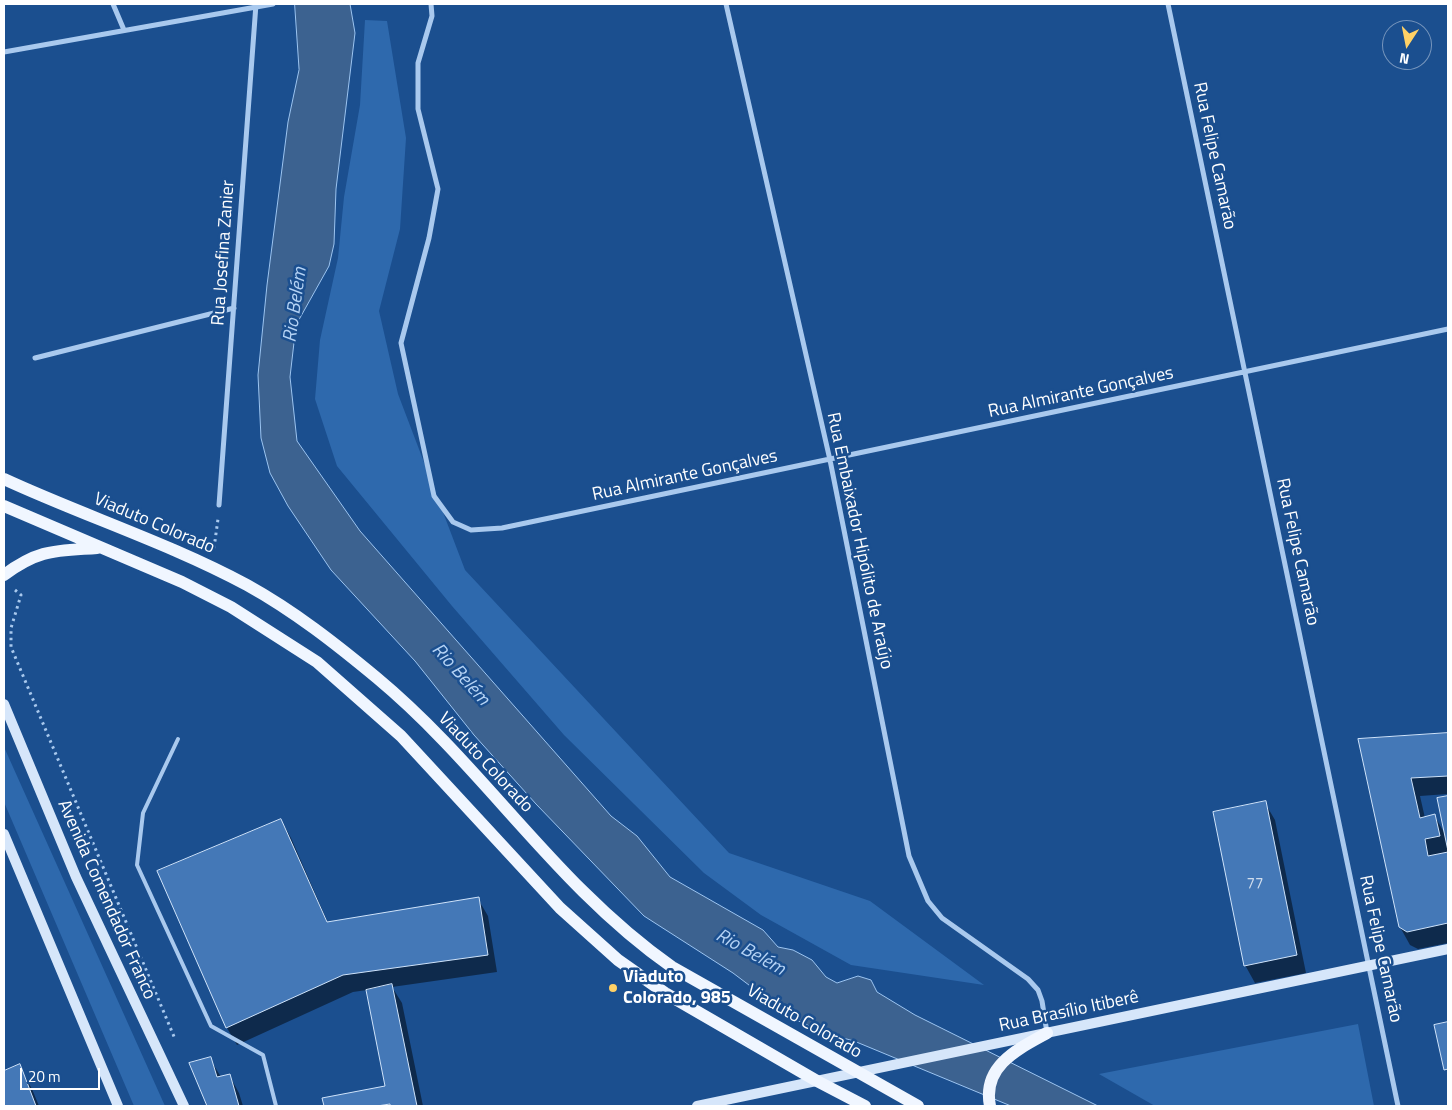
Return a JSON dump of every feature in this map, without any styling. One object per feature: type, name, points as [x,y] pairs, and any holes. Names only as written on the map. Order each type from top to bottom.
[{"type":"main road","name":"Viaduto Colorado","points":[[4,479],[212,568],[247,585],[296,616],[379,680],[451,750],[580,891],[616,925],[672,967],[918,1106]]},
{"type":"main road","points":[[4,506],[182,582],[231,607],[317,662],[401,736],[548,896],[618,960],[665,993],[817,1081],[865,1106]]},
{"type":"main road","points":[[4,576],[21,562],[45,552],[101,548]]},
{"type":"main road","name":"Avenida Comendador Franco","points":[[4,704],[76,877],[184,1106]]},
{"type":"main road","points":[[4,834],[118,1106]]},
{"type":"main road","name":"Rua Brasílio Itiberê","points":[[697,1106],[1448,949]]},
{"type":"main road","points":[[989,1103],[996,1072],[1010,1053],[1047,1033]]},
{"type":"street","points":[[113,4],[124,30]]},
{"type":"street","points":[[4,52],[256,5],[272,4]]},
{"type":"street","name":"Rua Almirante Gonçalves","points":[[431,4],[432,16],[418,63],[418,109],[438,189],[429,238],[401,343],[434,496],[453,522],[471,530],[502,528],[1448,329]]},
{"type":"street","name":"Rua Embaixador Hipólito de Araújo","points":[[726,4],[830,460],[909,856],[928,901],[942,918],[1028,979],[1038,990],[1047,1033]]},
{"type":"street","name":"Rua Felipe Camarão","points":[[1168,4],[1398,1106]]},
{"type":"street","name":"Rua Josefina Zanier","points":[[219,504],[256,5]]},
{"type":"street","points":[[35,358],[234,308]]},
{"type":"lane","points":[[178,739],[143,813],[137,865],[211,1026],[264,1055],[276,1106]]},
{"type":"path","points":[[212,568],[219,504]]},
{"type":"path","points":[[21,595],[11,628],[11,647],[177,1042]]},
{"type":"shaded area","points":[[365,20],[387,21],[406,138],[400,229],[379,311],[398,394],[465,570],[729,853],[870,901],[984,985],[851,965],[761,915],[704,873],[564,735],[452,606],[337,466],[315,399],[320,340],[338,258],[344,197],[360,105]]},
{"type":"shaded area","points":[[4,747],[165,1106],[134,1106],[4,802]]},
{"type":"shaded area","points":[[1358,1024],[1374,1106],[1155,1106],[1099,1074]]},
{"type":"water","name":"Rio Belém","points":[[295,4],[350,4],[355,33],[336,189],[334,244],[329,266],[296,325],[290,377],[297,441],[360,531],[611,816],[637,836],[670,877],[763,930],[778,947],[793,950],[812,960],[826,977],[837,983],[858,976],[871,980],[877,992],[915,1015],[1098,1106],[1011,1106],[854,1041],[825,1033],[794,1019],[733,973],[644,916],[536,804],[474,735],[415,661],[331,570],[288,506],[270,473],[261,438],[258,375],[267,285],[288,122],[299,70]]},
{"type":"building","points":[[1448,733],[1448,776],[1411,778],[1420,818],[1435,814],[1440,836],[1425,839],[1428,856],[1448,852],[1448,923],[1407,932],[1399,927],[1358,739]]},
{"type":"building","points":[[1448,796],[1448,851],[1437,798]]},
{"type":"building","points":[[1266,801],[1297,955],[1244,966],[1213,812]]},
{"type":"building","points":[[281,819],[327,922],[479,897],[488,955],[343,975],[226,1028],[157,871]]},
{"type":"building","points":[[392,984],[417,1106],[390,1106],[390,1104],[377,1106],[324,1106],[322,1098],[385,1086],[366,990]]},
{"type":"building","points":[[1448,1022],[1448,1069],[1444,1070],[1434,1025]]},
{"type":"building","points":[[211,1057],[217,1077],[230,1074],[239,1106],[207,1106],[189,1063]]},
{"type":"building","points":[[20,1064],[36,1106],[4,1106],[4,1071]]},
{"type":"place","name":"Viaduto Colorado, 985","points":[[613,988]]}]
